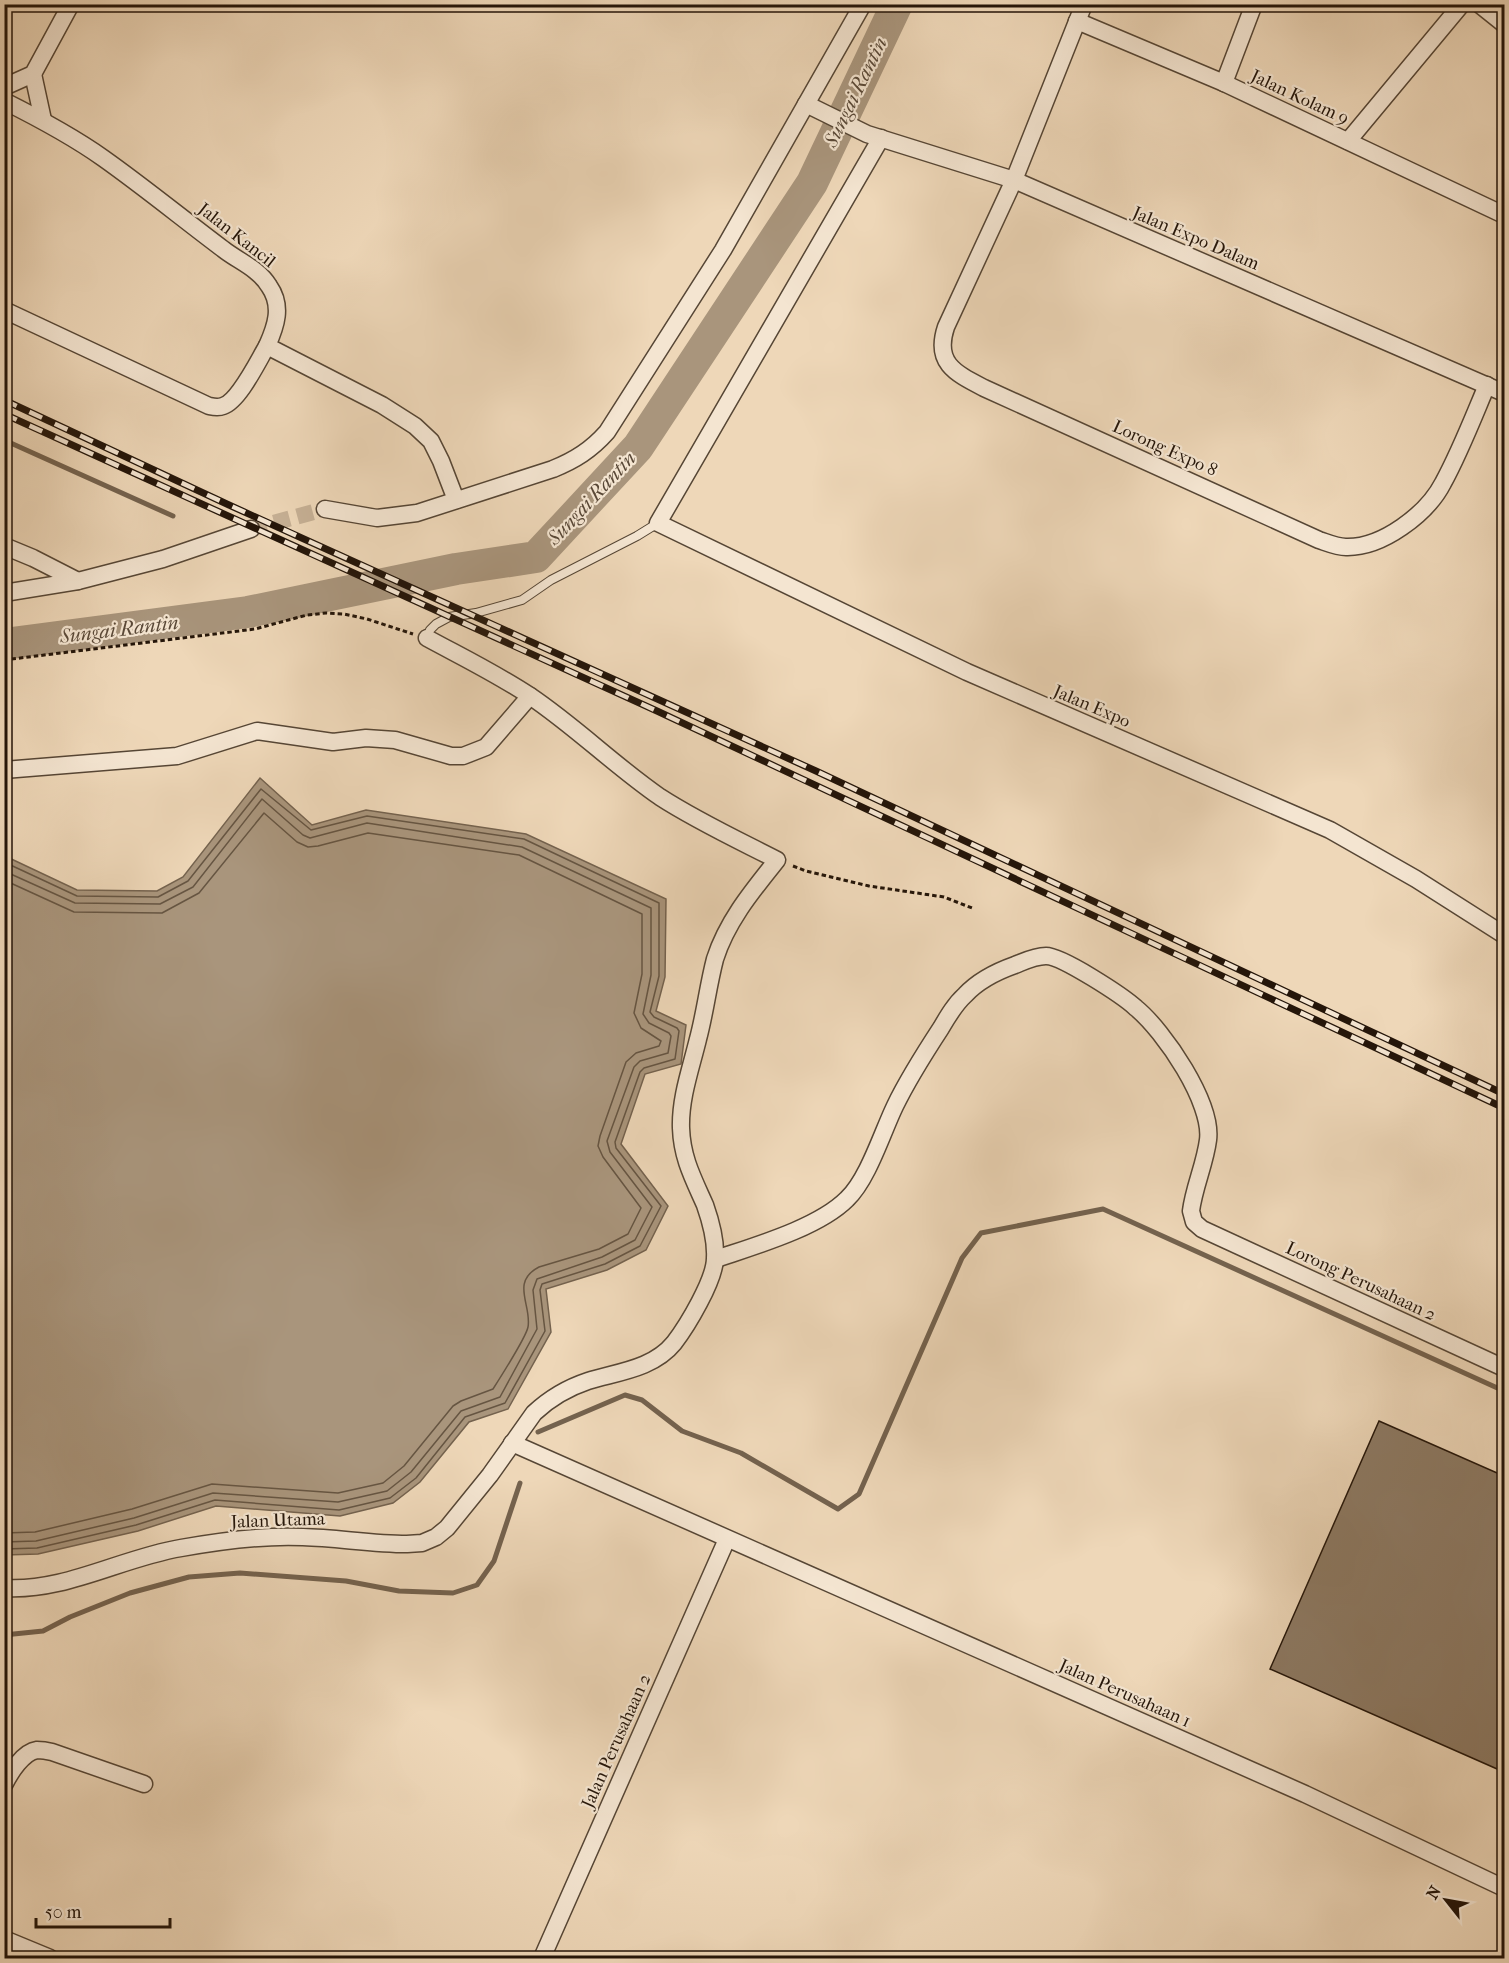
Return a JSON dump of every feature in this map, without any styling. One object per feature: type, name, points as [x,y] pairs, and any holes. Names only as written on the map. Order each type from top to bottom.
[{"type":"street","points":[[4,87],[33,74],[71,4]]},
{"type":"street","points":[[325,509],[389,518],[417,513],[574,460],[594,446],[607,432],[723,250],[863,4]]},
{"type":"street","name":"Lorong Expo 8","points":[[1084,4],[1014,180],[946,327],[942,340],[943,354],[960,376],[1319,540],[1346,547],[1373,543],[1389,536],[1419,513],[1442,485],[1487,386]]},
{"type":"street","points":[[1224,83],[1254,4]]},
{"type":"street","points":[[1348,141],[1461,4]]},
{"type":"street","points":[[1479,4],[1504,24]]},
{"type":"street","name":"Jalan Kolam 9","points":[[1077,21],[1224,83],[1504,215]]},
{"type":"street","points":[[33,74],[43,120]]},
{"type":"street","name":"Jalan Kancil","points":[[4,100],[43,120],[102,157],[226,252],[255,270],[269,284],[275,296],[277,309],[276,325],[267,346],[238,393],[225,406],[218,408],[209,406],[4,310]]},
{"type":"street","name":"Jalan Expo Dalam","points":[[806,104],[874,136],[1014,180],[1504,393]]},
{"type":"street","points":[[658,523],[874,136]]},
{"type":"street","points":[[267,346],[381,405],[415,426],[431,441],[456,500]]},
{"type":"street","name":"Jalan Expo","points":[[658,523],[967,672],[1330,830],[1416,879],[1504,935]]},
{"type":"street","points":[[4,593],[78,581],[164,559],[250,529]]},
{"type":"street","points":[[4,546],[78,581]]},
{"type":"street","points":[[426,638],[496,674],[530,696],[572,726],[662,798],[730,837],[777,860],[724,935],[709,984],[701,1029],[684,1096],[681,1125],[682,1147],[686,1164],[713,1228],[716,1259]]},
{"type":"street","points":[[4,770],[177,756],[257,731],[333,742],[366,738],[395,740],[451,756],[463,756],[486,747],[530,696]]},
{"type":"street","name":"Lorong Perusahaan 2","points":[[716,1259],[788,1233],[821,1217],[849,1198],[867,1168],[906,1083],[955,1005],[981,981],[1010,967],[1047,956],[1061,961],[1130,1003],[1142,1013],[1174,1052],[1202,1106],[1208,1125],[1209,1140],[1191,1211],[1194,1222],[1202,1229],[1504,1368]]},
{"type":"street","name":"Jalan Utama","points":[[4,1588],[25,1590],[43,1588],[145,1556],[218,1542],[299,1536],[387,1544],[422,1542],[436,1537],[447,1528],[490,1475],[534,1413],[546,1402],[588,1381],[646,1364],[672,1345],[697,1305],[713,1273],[716,1259]]},
{"type":"street","name":"Jalan Perusahaan 1","points":[[512,1443],[1305,1794],[1504,1888]]},
{"type":"street","name":"Jalan Perusahaan 2","points":[[542,1959],[727,1539]]},
{"type":"street","points":[[4,1785],[23,1759],[36,1750],[52,1752],[144,1784]]},
{"type":"street","points":[[4,1939],[50,1959]]},
{"type":"lane","points":[[426,638],[436,624],[449,617],[476,613],[522,600],[551,580],[658,523]]},
{"type":"path","points":[[4,660],[255,630],[307,615],[326,613],[367,619],[426,638]]},
{"type":"path","points":[[777,860],[806,871],[870,886],[944,897],[972,908]]},
{"type":"water","points":[[260,778],[312,825],[366,810],[526,834],[666,899],[665,977],[656,1011],[686,1025],[681,1064],[645,1074],[621,1144],[668,1206],[646,1250],[607,1270],[546,1289],[551,1332],[508,1409],[469,1422],[420,1482],[393,1503],[340,1516],[216,1506],[138,1531],[38,1554],[5,1555],[5,856],[77,890],[157,891],[183,877]]},
{"type":"building","points":[[1379,1421],[1504,1476],[1504,1772],[1270,1669]]},
{"type":"waterway","name":"Sungai Rantin","points":[[4,644],[248,612],[456,569],[536,557],[638,447],[812,183],[897,4]]},
{"type":"waterway","points":[[4,440],[173,516]]},
{"type":"waterway","points":[[538,1432],[625,1395],[642,1400],[682,1431],[741,1453],[838,1509],[859,1494],[962,1258],[981,1233],[1103,1209],[1504,1391]]},
{"type":"waterway","points":[[4,1635],[43,1631],[70,1617],[130,1593],[189,1577],[240,1573],[346,1581],[399,1591],[453,1593],[477,1585],[494,1561],[520,1483]]},
{"type":"tunnel","points":[[251,529],[325,509]]},
{"type":"railway","points":[[4,400],[229,505],[816,771],[1504,1094]]},
{"type":"railway","points":[[4,414],[657,711],[1504,1108]]}]
